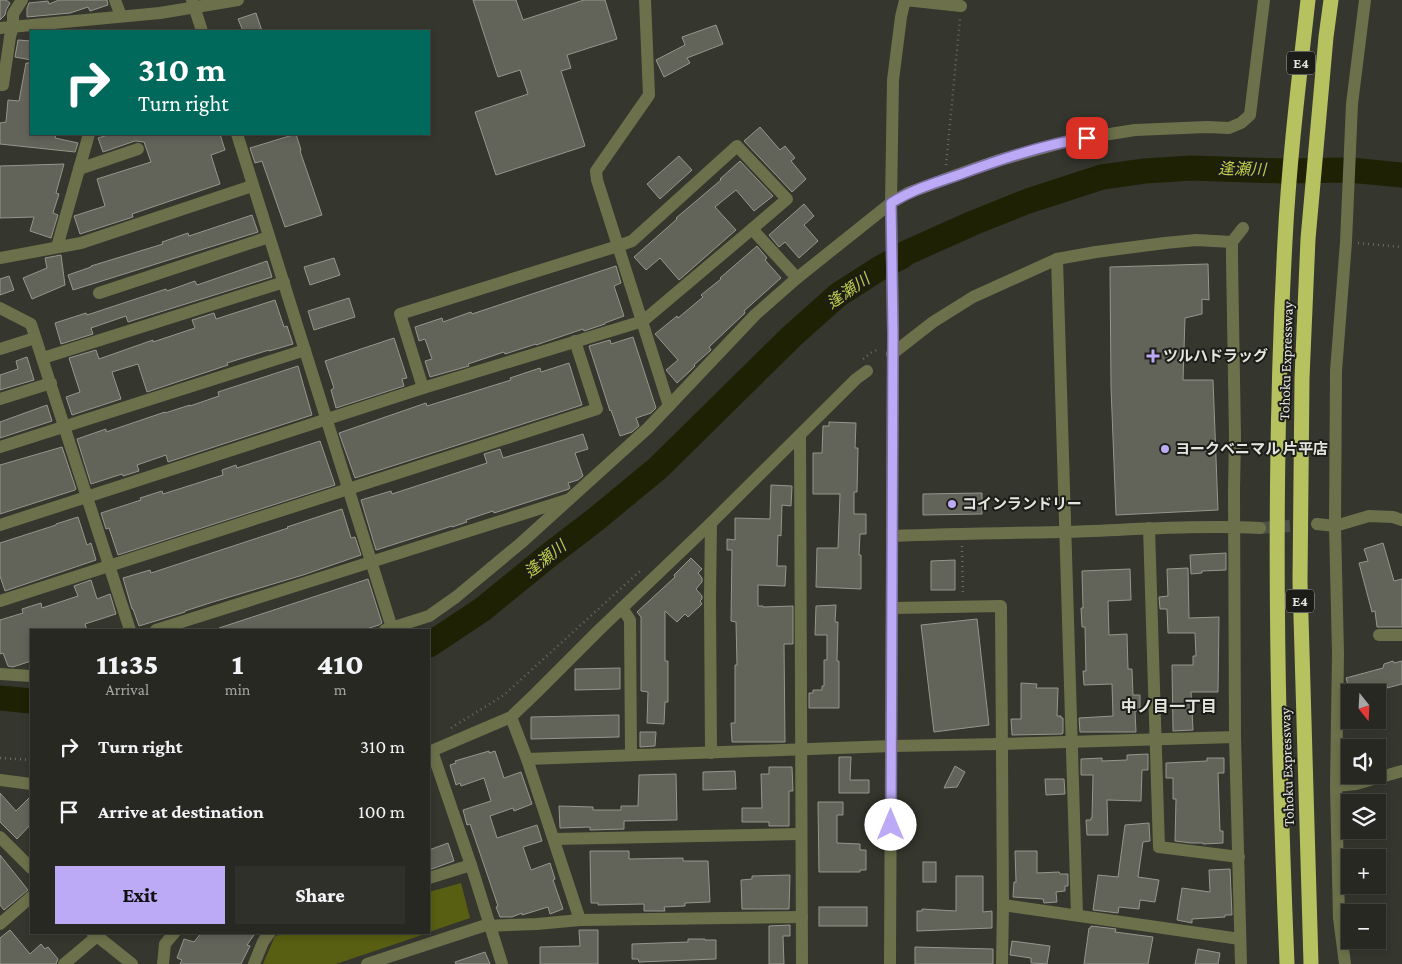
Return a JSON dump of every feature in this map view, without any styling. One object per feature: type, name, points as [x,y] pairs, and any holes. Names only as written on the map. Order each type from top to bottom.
[{"type":"highway","name":"Tohoku Expressway","points":[[1287,964],[1280,770],[1277,583],[1279,380],[1285,240],[1294,127],[1308,0]]},
{"type":"highway","name":"Tohoku Expressway","points":[[1310,964],[1300,582],[1302,378],[1308,238],[1331,0]]},
{"type":"street","points":[[6,27],[22,0]]},
{"type":"street","points":[[115,0],[121,16]]},
{"type":"street","points":[[6,27],[160,13],[194,3],[238,0]]},
{"type":"street","points":[[645,0],[649,95],[596,170],[597,180],[669,406]]},
{"type":"street","points":[[890,964],[893,608],[891,207],[893,80],[905,0],[961,6]]},
{"type":"street","points":[[237,135],[372,561],[388,629],[429,616],[456,598],[521,544],[648,428],[755,315],[797,278],[908,193],[1000,160],[1072,140],[1135,130],[1228,128],[1241,123],[1250,115],[1264,0]]},
{"type":"street","points":[[1346,964],[1339,918],[1336,786],[1338,654],[1335,526],[1336,371],[1346,242],[1352,104],[1365,0]]},
{"type":"street","points":[[194,3],[202,30]]},
{"type":"street","points":[[0,85],[3,85],[10,37],[6,27]]},
{"type":"street","points":[[57,247],[89,135]]},
{"type":"street","points":[[0,525],[423,388],[643,321],[787,199],[737,146],[632,241],[400,314],[423,388]]},
{"type":"street","points":[[79,169],[138,149]]},
{"type":"street","points":[[0,258],[81,242],[252,186]]},
{"type":"street","points":[[1241,964],[1235,737],[1235,437],[1232,242],[1243,228]]},
{"type":"street","points":[[752,230],[797,278]]},
{"type":"street","points":[[99,293],[269,237]]},
{"type":"street","points":[[892,354],[933,322],[973,297],[1056,259],[1096,252],[1196,240],[1232,242]]},
{"type":"street","points":[[1056,259],[1077,915]]},
{"type":"street","points":[[42,358],[284,282]]},
{"type":"street","points":[[0,308],[31,324],[130,629]]},
{"type":"street","points":[[0,349],[35,338]]},
{"type":"street","points":[[0,601],[597,409],[575,341]]},
{"type":"street","points":[[0,447],[305,350]]},
{"type":"street","points":[[502,964],[471,865],[431,752],[511,717],[711,524],[856,379],[864,366]]},
{"type":"street","points":[[0,399],[51,383]]},
{"type":"street","points":[[800,435],[802,749],[800,834],[802,964]]},
{"type":"street","points":[[159,629],[571,498]]},
{"type":"street","points":[[1317,524],[1335,526],[1369,516],[1393,517],[1402,520]]},
{"type":"street","points":[[711,524],[711,753]]},
{"type":"street","points":[[892,536],[1149,528],[1260,528]]},
{"type":"street","points":[[1149,528],[1159,847],[1239,857]]},
{"type":"street","points":[[893,608],[1001,606],[1002,964]]},
{"type":"street","points":[[622,608],[630,620],[630,754]]},
{"type":"street","points":[[1379,635],[1402,635]]},
{"type":"street","points":[[0,674],[30,676]]},
{"type":"street","points":[[511,717],[527,758],[580,920]]},
{"type":"street","points":[[527,758],[1235,737]]},
{"type":"street","points":[[1336,786],[1356,784],[1402,771]]},
{"type":"street","points":[[0,780],[30,784]]},
{"type":"street","points":[[554,839],[800,834]]},
{"type":"street","points":[[0,837],[29,860]]},
{"type":"street","points":[[430,878],[471,865]]},
{"type":"street","points":[[0,924],[30,899]]},
{"type":"street","points":[[1003,905],[1240,939]]},
{"type":"street","points":[[367,964],[484,926],[580,920],[802,918]]},
{"type":"street","points":[[163,964],[165,944],[173,934]]},
{"type":"street","points":[[254,964],[263,942],[269,934]]},
{"type":"street","points":[[64,964],[94,935],[132,964]]},
{"type":"path","points":[[946,179],[961,6]]},
{"type":"path","points":[[1346,242],[1402,246]]},
{"type":"path","points":[[864,366],[872,352],[876,350]]},
{"type":"path","points":[[962,544],[963,607]]},
{"type":"path","points":[[449,728],[504,695],[643,568]]},
{"type":"path","points":[[0,758],[30,760]]},
{"type":"green space","points":[[461,883],[470,918],[430,932],[430,892]]},
{"type":"green space","points":[[283,934],[425,934],[336,964],[263,964],[275,936]]},
{"type":"building","points":[[0,0],[6,0],[10,3],[5,15],[0,20]]},
{"type":"building","points":[[59,0],[107,0],[108,5],[90,11],[88,7],[70,13],[27,17],[29,3],[48,1],[49,4]]},
{"type":"building","points":[[473,0],[516,0],[523,20],[584,0],[605,0],[617,39],[567,55],[571,68],[561,71],[585,146],[496,175],[475,112],[528,94],[520,70],[498,77]]},
{"type":"building","points":[[256,13],[262,30],[243,30],[238,19]]},
{"type":"building","points":[[716,25],[723,44],[687,58],[690,63],[664,77],[656,60],[685,45],[682,37]]},
{"type":"building","points":[[18,40],[30,41],[30,60],[15,57]]},
{"type":"building","points":[[26,63],[30,63],[30,135],[56,135],[55,138],[78,143],[75,152],[0,144],[0,123],[6,122],[8,100],[19,101]]},
{"type":"building","points":[[760,127],[780,150],[785,146],[795,158],[791,161],[806,179],[792,192],[744,141]]},
{"type":"building","points":[[108,135],[220,135],[225,150],[211,155],[220,184],[132,214],[133,217],[80,234],[74,216],[105,206],[97,179],[151,162],[144,142],[135,141],[103,152],[98,138]]},
{"type":"building","points":[[296,135],[322,215],[285,227],[262,161],[255,163],[250,148]]},
{"type":"building","points":[[679,156],[692,170],[660,199],[647,184]]},
{"type":"building","points":[[740,161],[773,196],[754,211],[736,190],[715,207],[736,230],[679,280],[660,258],[646,270],[634,257]]},
{"type":"building","points":[[64,164],[56,193],[59,194],[53,213],[58,215],[51,238],[30,231],[34,217],[0,218],[0,166]]},
{"type":"building","points":[[804,204],[814,216],[804,225],[818,241],[799,258],[785,242],[779,247],[769,235]]},
{"type":"building","points":[[252,215],[258,232],[73,290],[68,275],[163,244],[162,242],[188,233],[189,236]]},
{"type":"building","points":[[757,246],[767,258],[765,260],[781,278],[744,311],[745,313],[709,347],[711,350],[677,383],[666,370],[678,360],[655,334],[703,297],[701,295]]},
{"type":"building","points":[[61,255],[65,285],[32,299],[23,278],[47,268],[45,258]]},
{"type":"building","points":[[334,258],[340,275],[310,285],[304,267]]},
{"type":"building","points":[[267,261],[272,277],[128,322],[126,316],[91,328],[93,334],[61,344],[55,323],[86,313],[87,315],[166,289],[167,291],[195,281],[197,285]]},
{"type":"building","points":[[1208,264],[1209,300],[1202,299],[1202,314],[1185,318],[1183,380],[1213,380],[1218,510],[1116,515],[1111,387],[1110,267]]},
{"type":"building","points":[[616,266],[621,283],[614,286],[624,316],[584,331],[583,329],[505,354],[504,352],[468,364],[469,366],[430,377],[425,361],[432,359],[425,339],[419,341],[415,327],[442,318],[443,322],[471,312],[472,314]]},
{"type":"building","points":[[9,276],[14,290],[0,295],[0,279]]},
{"type":"building","points":[[349,298],[355,317],[314,330],[308,311]]},
{"type":"building","points":[[275,300],[284,327],[287,326],[293,344],[227,363],[228,365],[147,392],[138,364],[112,372],[121,399],[72,415],[66,397],[80,392],[69,358],[96,350],[99,359],[195,328],[192,320],[214,313],[216,319]]},
{"type":"building","points":[[633,337],[656,408],[651,413],[636,418],[639,426],[632,432],[620,436],[589,346],[610,340],[611,344]]},
{"type":"building","points":[[394,338],[407,378],[402,379],[404,386],[336,408],[331,390],[334,388],[325,361]]},
{"type":"building","points":[[27,357],[34,380],[0,390],[0,375],[18,369],[16,361]]},
{"type":"building","points":[[569,363],[582,405],[355,478],[339,433],[426,403],[427,406],[511,380],[510,378],[540,368],[541,372]]},
{"type":"building","points":[[298,366],[312,415],[168,462],[166,455],[137,465],[139,471],[123,476],[122,474],[91,484],[77,439],[190,406],[219,396],[218,392]]},
{"type":"building","points":[[47,405],[52,421],[0,438],[0,422]]},
{"type":"building","points":[[829,422],[856,423],[855,448],[858,448],[857,492],[854,492],[854,514],[866,514],[866,534],[860,534],[861,589],[816,587],[817,548],[838,548],[840,494],[813,494],[813,453],[822,453],[823,426],[829,426]]},
{"type":"building","points":[[583,434],[588,449],[575,453],[583,476],[578,480],[568,483],[569,489],[494,513],[493,511],[452,527],[376,550],[361,500],[391,491],[392,494],[487,463],[484,454],[500,449],[503,458]]},
{"type":"building","points":[[320,441],[335,485],[118,555],[109,528],[106,529],[101,513],[162,491],[163,494],[223,475],[222,470],[236,465],[237,468]]},
{"type":"building","points":[[62,447],[76,489],[0,514],[0,465]]},
{"type":"building","points":[[771,485],[792,486],[791,506],[782,505],[781,536],[778,535],[777,566],[786,566],[785,586],[758,585],[758,606],[793,606],[793,644],[784,644],[785,742],[732,742],[731,723],[735,723],[735,665],[737,665],[736,622],[731,621],[732,550],[727,550],[727,539],[735,540],[735,518],[770,519]]},
{"type":"building","name":"コインランドリー","points":[[982,493],[982,514],[923,515],[923,494]]},
{"type":"building","points":[[342,509],[351,538],[355,537],[361,555],[139,626],[123,578],[150,570],[151,573]]},
{"type":"building","points":[[78,517],[87,545],[91,543],[96,560],[5,591],[0,576],[0,543]]},
{"type":"building","points":[[1383,543],[1394,581],[1402,579],[1402,627],[1377,627],[1375,611],[1372,612],[1359,563],[1368,561],[1364,549]]},
{"type":"building","points":[[1226,553],[1226,570],[1202,571],[1202,573],[1191,574],[1190,555]]},
{"type":"building","points":[[691,558],[702,569],[698,573],[702,578],[702,582],[696,589],[702,596],[700,601],[702,604],[688,617],[685,614],[677,622],[665,611],[665,661],[668,661],[668,702],[665,702],[664,724],[647,723],[648,692],[641,691],[641,617],[637,612],[675,577],[674,575]]},
{"type":"building","points":[[955,560],[955,590],[931,590],[931,561]]},
{"type":"building","points":[[1188,568],[1189,618],[1219,617],[1218,692],[1191,692],[1193,730],[1173,731],[1172,665],[1193,665],[1193,656],[1196,656],[1195,633],[1168,633],[1167,609],[1160,609],[1159,597],[1168,596],[1167,569]]},
{"type":"building","points":[[1130,569],[1131,600],[1108,601],[1109,635],[1127,634],[1128,669],[1132,669],[1133,695],[1140,695],[1140,711],[1135,711],[1136,732],[1080,732],[1079,718],[1113,716],[1112,684],[1084,685],[1083,671],[1086,671],[1085,627],[1082,627],[1081,608],[1083,608],[1082,571]]},
{"type":"building","points":[[368,579],[382,623],[366,629],[219,628]]},
{"type":"building","points":[[91,580],[97,599],[110,594],[116,614],[85,624],[87,629],[30,629],[30,661],[13,667],[8,666],[3,653],[0,654],[0,620],[23,613],[22,609],[41,603],[42,608],[78,596],[74,586]]},
{"type":"building","points":[[836,605],[835,622],[838,622],[839,708],[809,708],[809,693],[813,693],[813,690],[822,690],[822,686],[824,686],[824,660],[827,660],[827,635],[815,635],[816,606]]},
{"type":"building","points":[[977,619],[989,725],[934,732],[921,625]]},
{"type":"building","points":[[1402,661],[1402,684],[1387,688],[1386,684],[1348,684],[1346,678],[1383,668],[1384,664]]},
{"type":"building","points":[[620,668],[620,689],[575,690],[575,669]]},
{"type":"building","points":[[1021,683],[1037,684],[1036,688],[1058,688],[1057,716],[1063,718],[1062,734],[1012,735],[1011,719],[1021,719]]},
{"type":"building","points":[[619,715],[619,737],[531,739],[531,717]]},
{"type":"building","points":[[640,732],[656,732],[655,746],[640,747]]},
{"type":"building","points":[[489,751],[489,753],[495,751],[504,778],[521,772],[532,804],[514,811],[513,808],[490,816],[497,838],[537,825],[542,841],[523,847],[531,870],[550,863],[555,879],[553,880],[563,909],[550,914],[548,907],[522,915],[522,913],[512,917],[500,917],[470,824],[467,825],[463,810],[491,801],[484,778],[461,786],[460,783],[456,785],[450,765],[456,763],[455,761]]},
{"type":"building","points":[[1148,754],[1148,770],[1142,770],[1141,801],[1107,800],[1108,835],[1087,835],[1086,820],[1091,820],[1092,818],[1093,775],[1081,775],[1081,759],[1102,758],[1102,761],[1127,760],[1127,755]]},
{"type":"building","points":[[839,757],[851,757],[850,780],[869,780],[869,793],[839,793]]},
{"type":"building","points":[[1207,758],[1224,758],[1224,773],[1218,773],[1220,831],[1223,831],[1223,843],[1203,844],[1175,841],[1176,799],[1173,799],[1173,778],[1166,778],[1166,763],[1207,761]]},
{"type":"building","points":[[955,766],[965,772],[957,787],[944,788]]},
{"type":"building","points":[[769,767],[792,767],[793,791],[789,791],[789,826],[769,826],[769,822],[742,822],[742,808],[762,808],[761,774],[769,774]]},
{"type":"building","points":[[735,771],[736,789],[703,790],[703,772]]},
{"type":"building","points":[[676,774],[677,820],[624,821],[624,829],[590,830],[590,827],[560,828],[559,806],[593,807],[593,810],[621,810],[621,806],[638,806],[639,775]]},
{"type":"building","points":[[1045,779],[1064,779],[1065,794],[1046,795]]},
{"type":"building","points":[[0,793],[16,811],[30,797],[30,825],[17,839],[0,822]]},
{"type":"building","points":[[818,802],[843,802],[843,815],[837,815],[837,843],[860,844],[860,850],[866,850],[866,870],[860,870],[860,872],[819,872]]},
{"type":"building","points":[[1149,823],[1150,841],[1143,842],[1138,877],[1159,880],[1155,902],[1140,900],[1139,909],[1119,907],[1118,913],[1093,910],[1098,875],[1118,877],[1125,825]]},
{"type":"building","points":[[448,843],[454,861],[430,870],[430,850]]},
{"type":"building","points":[[590,851],[629,851],[629,859],[683,858],[683,861],[708,861],[710,902],[685,903],[685,906],[664,907],[665,911],[644,911],[644,904],[598,905],[598,903],[591,903]]},
{"type":"building","points":[[1015,851],[1037,851],[1037,873],[1059,872],[1060,874],[1068,874],[1068,886],[1065,886],[1065,891],[1056,892],[1057,902],[1044,903],[1043,899],[1013,897],[1014,882],[1016,882]]},
{"type":"building","points":[[0,855],[28,890],[4,910],[0,905]]},
{"type":"building","points":[[923,862],[936,862],[936,882],[923,882]]},
{"type":"building","points":[[1230,869],[1232,915],[1192,919],[1192,923],[1177,920],[1182,888],[1210,892],[1209,870]]},
{"type":"building","points":[[790,875],[789,909],[742,909],[741,880],[752,879],[752,876]]},
{"type":"building","points":[[956,876],[983,876],[983,912],[992,911],[992,928],[917,931],[917,911],[922,911],[922,909],[956,911]]},
{"type":"building","points":[[819,907],[867,907],[867,926],[819,926]]},
{"type":"building","points":[[790,925],[790,936],[783,936],[784,964],[769,964],[769,926]]},
{"type":"building","points":[[1091,926],[1116,929],[1115,932],[1153,937],[1148,964],[1084,964],[1089,928]]},
{"type":"building","points":[[10,930],[30,954],[41,944],[45,949],[48,947],[58,959],[56,964],[0,964],[0,938]]},
{"type":"building","points":[[579,930],[598,930],[598,964],[540,964],[540,947],[580,946]]},
{"type":"building","points":[[200,934],[255,934],[247,945],[250,946],[241,964],[180,964],[182,960],[177,958],[184,939],[194,942]]},
{"type":"building","points":[[688,939],[716,940],[716,959],[639,962],[638,959],[632,959],[632,944],[688,942]]},
{"type":"building","points":[[1012,941],[1050,946],[1047,964],[1031,963],[1031,958],[1010,955]]},
{"type":"building","points":[[915,947],[993,949],[993,964],[915,964]]},
{"type":"building","points":[[1198,949],[1220,953],[1218,964],[1195,964]]},
{"type":"building","points":[[485,952],[490,964],[456,964],[455,962]]},
{"type":"waterway","name":"逢瀬川","points":[[430,644],[483,609],[658,468],[792,336],[838,295],[906,253],[1028,201],[1102,177],[1145,171],[1191,168],[1283,171],[1350,170],[1402,175]]},
{"type":"waterway","name":"逢瀬川","points":[[0,698],[30,701]]},
{"type":"tunnel","points":[[1260,528],[1317,524]]},
{"type":"place","name":"ツルハドラッグ","points":[[1153,356]]},
{"type":"place","name":"ヨークベニマル 片平店","points":[[1165,449]]},
{"type":"place","name":"コインランドリー","points":[[952,504]]},
{"type":"district","name":"中ノ目一丁目","points":[[1169,706]]},
{"type":"route","points":[[891,825],[893,608],[891,203],[908,193],[1000,160],[1072,140],[1087,138]]}]
